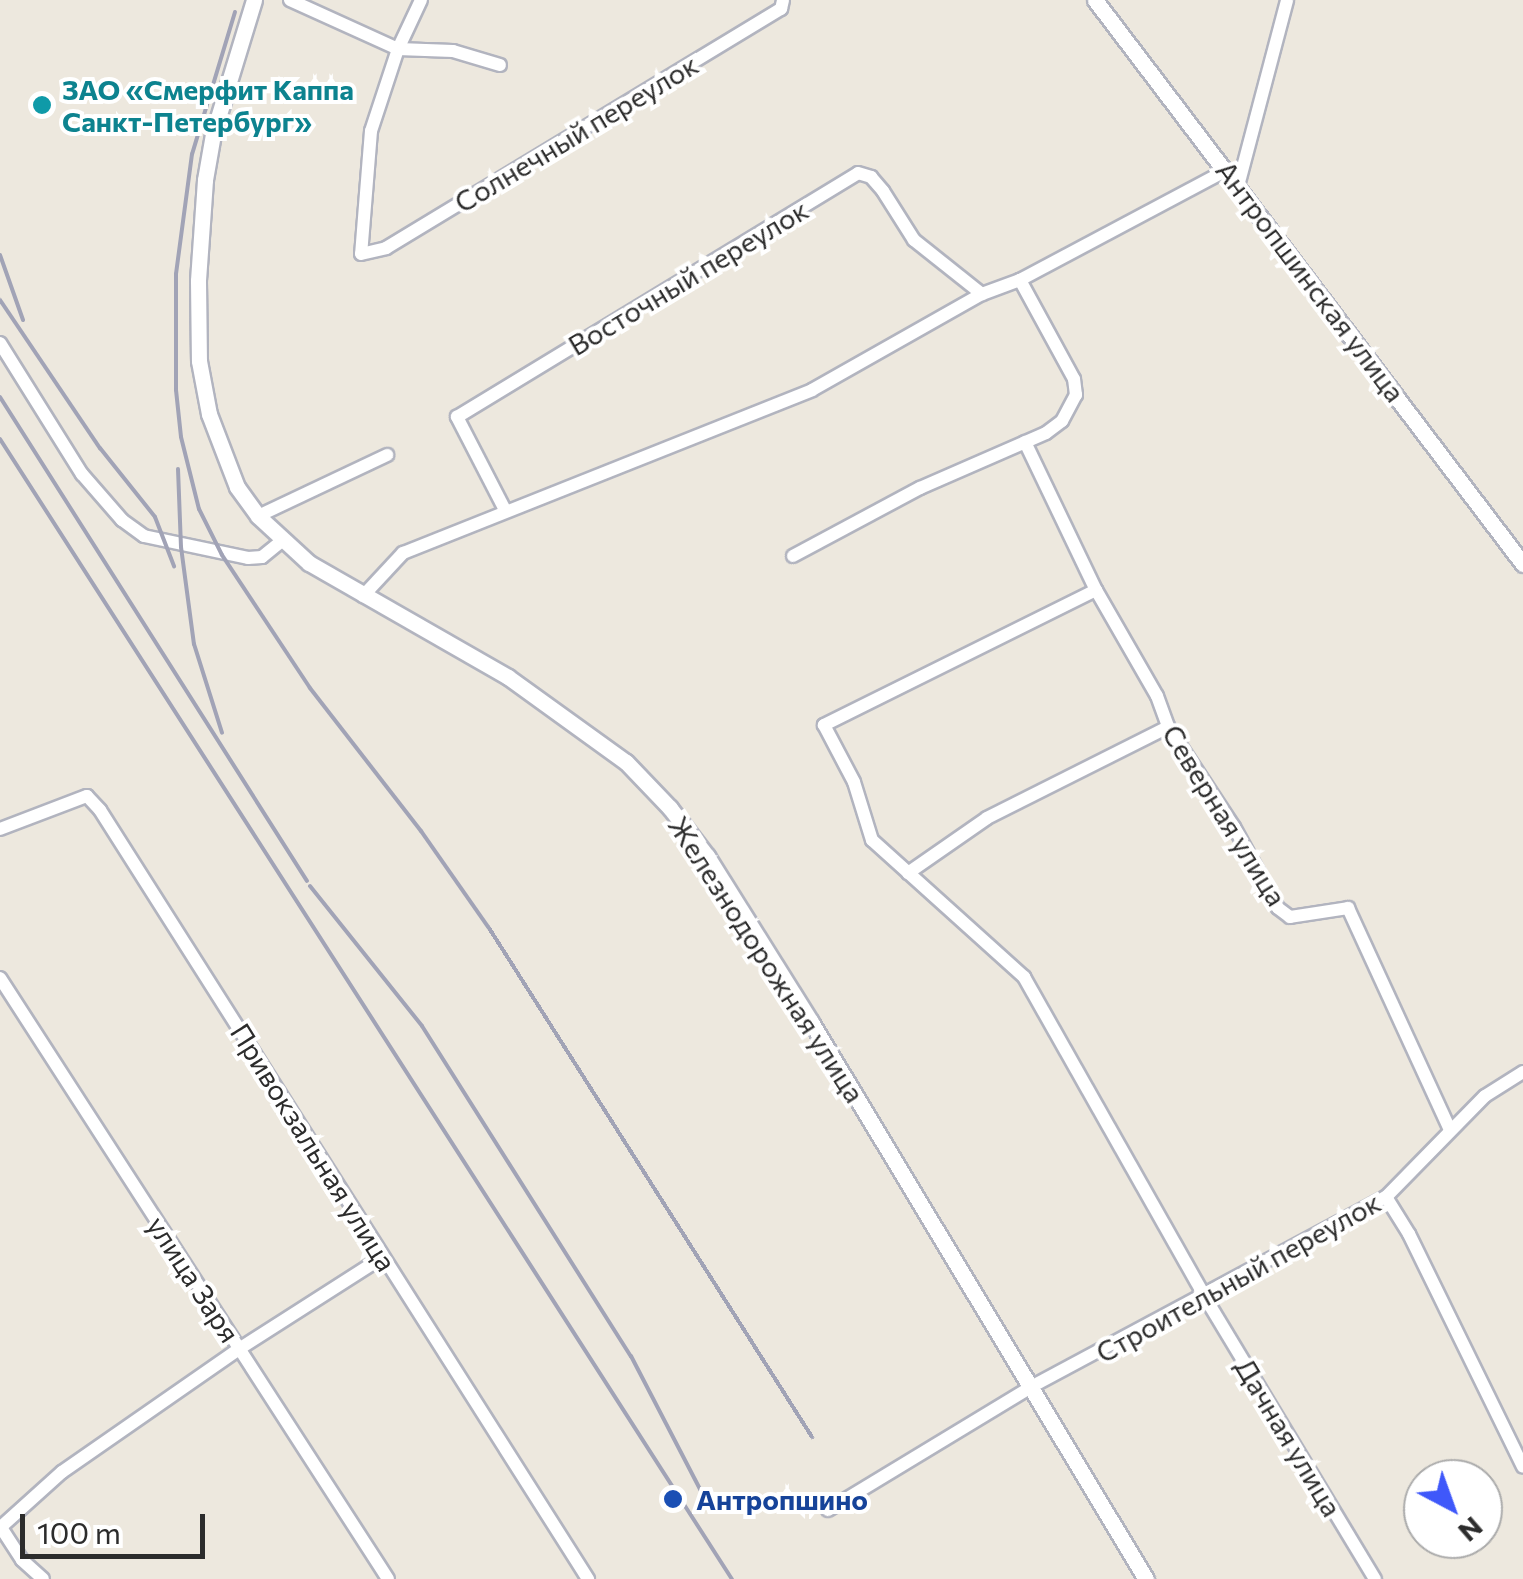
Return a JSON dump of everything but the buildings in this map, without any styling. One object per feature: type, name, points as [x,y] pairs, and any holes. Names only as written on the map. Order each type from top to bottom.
[{"type":"street","name":"Железнодорожная улица","points":[[254,0],[237,46],[204,180],[199,345],[216,441],[237,487],[282,541],[363,596],[508,677],[626,762],[670,808],[753,929],[1146,1579]]},
{"type":"street","points":[[290,0],[398,49],[454,50],[500,65]]},
{"type":"street","points":[[398,49],[421,0]]},
{"type":"street","name":"Солнечный переулок","points":[[398,49],[371,131],[361,254],[374,254],[402,239],[781,9],[782,0]]},
{"type":"street","name":"Антропшинская улица","points":[[1096,0],[1523,564]]},
{"type":"street","points":[[1238,186],[1287,0]]},
{"type":"street","points":[[363,596],[403,553],[812,390],[982,294],[1020,280],[1228,170]]},
{"type":"street","name":"Восточный переулок","points":[[505,510],[457,416],[858,173],[871,177],[883,191],[914,240],[982,294]]},
{"type":"street","points":[[793,556],[920,488],[1026,442],[1062,421],[1076,395],[1074,379],[1020,280]]},
{"type":"street","points":[[0,343],[82,474],[122,520],[144,536],[248,558],[262,557],[282,541]]},
{"type":"street","name":"Северная улица","points":[[1026,442],[1096,590],[1157,696],[1168,728],[1234,828],[1278,908],[1290,917],[1348,908],[1450,1130]]},
{"type":"street","points":[[258,516],[387,455]]},
{"type":"street","points":[[1096,590],[824,725],[854,782],[872,840],[908,872],[987,818],[1168,728]]},
{"type":"street","name":"Привокзальная улица","points":[[0,829],[86,796],[100,810],[588,1579]]},
{"type":"street","name":"Дачная улица","points":[[908,872],[1024,977],[1204,1294],[1375,1579]]},
{"type":"street","name":"улица Заря","points":[[0,978],[388,1579]]},
{"type":"street","name":"Строительный переулок","points":[[828,1510],[1031,1387],[1386,1197],[1485,1096],[1523,1072]]},
{"type":"street","points":[[1386,1197],[1409,1234],[1523,1467]]},
{"type":"street","points":[[42,1579],[22,1560],[1,1526],[62,1472],[239,1349],[383,1258]]},
{"type":"railway","points":[[235,12],[192,154],[176,274],[176,390],[181,437],[199,509],[222,555],[310,688],[421,831],[489,928],[812,1437]]},
{"type":"railway","points":[[0,255],[23,320]]},
{"type":"railway","points":[[0,300],[100,448],[155,517],[174,566]]},
{"type":"railway","points":[[0,397],[307,881]]},
{"type":"railway","points":[[0,439],[732,1579]]},
{"type":"railway","points":[[178,469],[181,547],[194,644],[222,733]]},
{"type":"railway","points":[[310,886],[422,1026],[631,1356],[702,1493]]},
{"type":"place","name":"ЗАО «Смерфит Каппа Санкт-Петербург»","points":[[42,105]]},
{"type":"place","name":"Антропшино","points":[[673,1499]]}]
